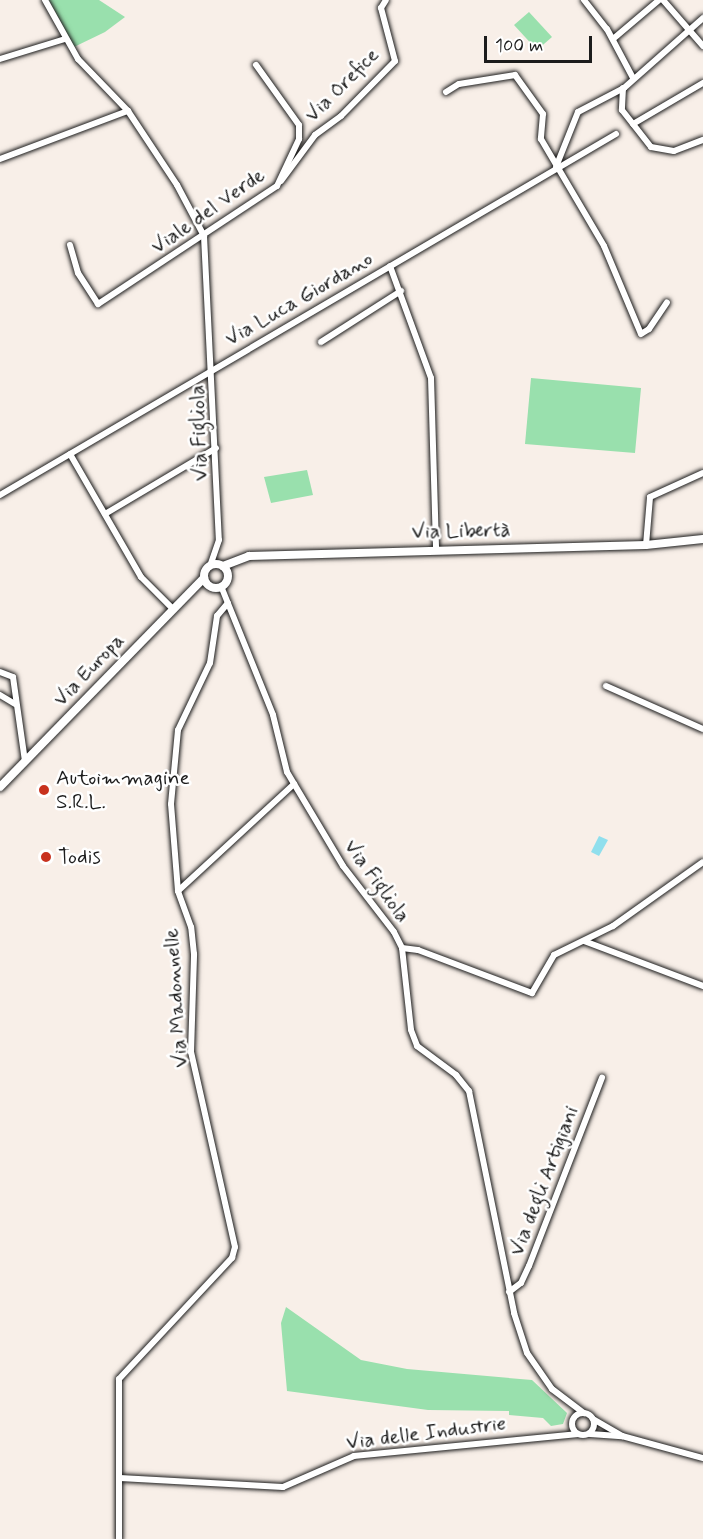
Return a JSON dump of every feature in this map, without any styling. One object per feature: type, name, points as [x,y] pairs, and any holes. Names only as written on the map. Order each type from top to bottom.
[{"type":"street","points":[[45,0],[78,59],[128,111],[177,185],[204,236]]},
{"type":"street","name":"Via Orefice","points":[[277,186],[315,135],[340,116],[395,61],[381,8],[387,0]]},
{"type":"street","points":[[584,0],[613,39],[633,78]]},
{"type":"street","points":[[613,39],[661,0],[703,46]]},
{"type":"street","points":[[555,169],[578,112],[599,99],[624,88],[703,18]]},
{"type":"street","points":[[0,59],[65,39]]},
{"type":"street","name":"Viale del Verde","points":[[70,245],[78,273],[98,304],[277,186],[299,139],[299,125],[256,65]]},
{"type":"street","points":[[446,92],[459,84],[515,75],[543,114],[541,139],[555,169],[604,246],[641,334],[649,330],[667,303]]},
{"type":"street","points":[[633,124],[703,83]]},
{"type":"street","points":[[622,110],[624,88]]},
{"type":"street","points":[[599,99],[612,101],[622,110],[645,141],[658,149],[674,151],[703,140]]},
{"type":"street","points":[[0,159],[128,111]]},
{"type":"street","name":"Via Luca Giordano","points":[[0,495],[213,368],[616,134]]},
{"type":"street","name":"Via Figliola","points":[[204,236],[213,368],[219,540],[210,566]]},
{"type":"street","points":[[390,266],[431,378],[436,549]]},
{"type":"street","points":[[321,342],[401,291]]},
{"type":"street","points":[[105,514],[216,448]]},
{"type":"street","points":[[70,454],[141,577],[173,609]]},
{"type":"street","points":[[646,545],[650,497],[703,473]]},
{"type":"street","name":"Via Libertà","points":[[223,566],[249,555],[646,545],[703,540]]},
{"type":"street","points":[[210,566],[223,566],[227,576],[221,586],[211,586],[204,578],[210,566]]},
{"type":"street","name":"Via Europa","points":[[0,787],[204,578]]},
{"type":"street","name":"Via Figliola","points":[[221,586],[273,715],[287,772],[344,866],[394,932],[402,948],[411,1030],[417,1046],[456,1075],[469,1091],[509,1292],[527,1353],[541,1376],[570,1404],[584,1413]]},
{"type":"street","name":"Via Madonnelle","points":[[120,1478],[116,1393],[119,1379],[232,1258],[235,1247],[191,1052],[194,954],[191,927],[178,891],[171,804],[178,730],[210,663],[217,616],[228,603]]},
{"type":"street","points":[[0,672],[13,677],[25,762]]},
{"type":"street","points":[[606,686],[703,729]]},
{"type":"street","points":[[0,694],[15,704]]},
{"type":"street","points":[[178,891],[294,784]]},
{"type":"street","points":[[402,948],[418,950],[531,993],[551,957],[634,913],[703,862]]},
{"type":"street","points":[[584,941],[703,986]]},
{"type":"street","name":"Via degli Artigiani","points":[[509,1292],[521,1283],[529,1266],[602,1078]]},
{"type":"street","points":[[570,1404],[578,1434]]},
{"type":"street","points":[[562,1434],[584,1413],[622,1436],[703,1458]]},
{"type":"street","points":[[588,1435],[595,1426],[593,1419]]},
{"type":"street","name":"Via delle Industrie","points":[[120,1478],[283,1487],[354,1456],[562,1434],[622,1436]]},
{"type":"street","points":[[118,1539],[120,1478]]},
{"type":"green space","points":[[49,0],[99,0],[125,17],[105,32],[74,47]]},
{"type":"green space","points":[[529,12],[552,37],[537,50],[514,25]]},
{"type":"green space","points":[[531,378],[641,388],[635,453],[525,444]]},
{"type":"green space","points":[[307,470],[313,495],[271,503],[264,477]]},
{"type":"green space","points":[[286,1307],[361,1360],[407,1369],[532,1380],[567,1413],[563,1424],[551,1426],[543,1418],[509,1415],[509,1411],[428,1410],[287,1391],[281,1323]]},
{"type":"water","points":[[599,836],[608,840],[599,856],[591,852]]},
{"type":"place","name":"Autoimmagine S.R.L.","points":[[44,790]]},
{"type":"place","name":"Todis","points":[[46,857]]}]
